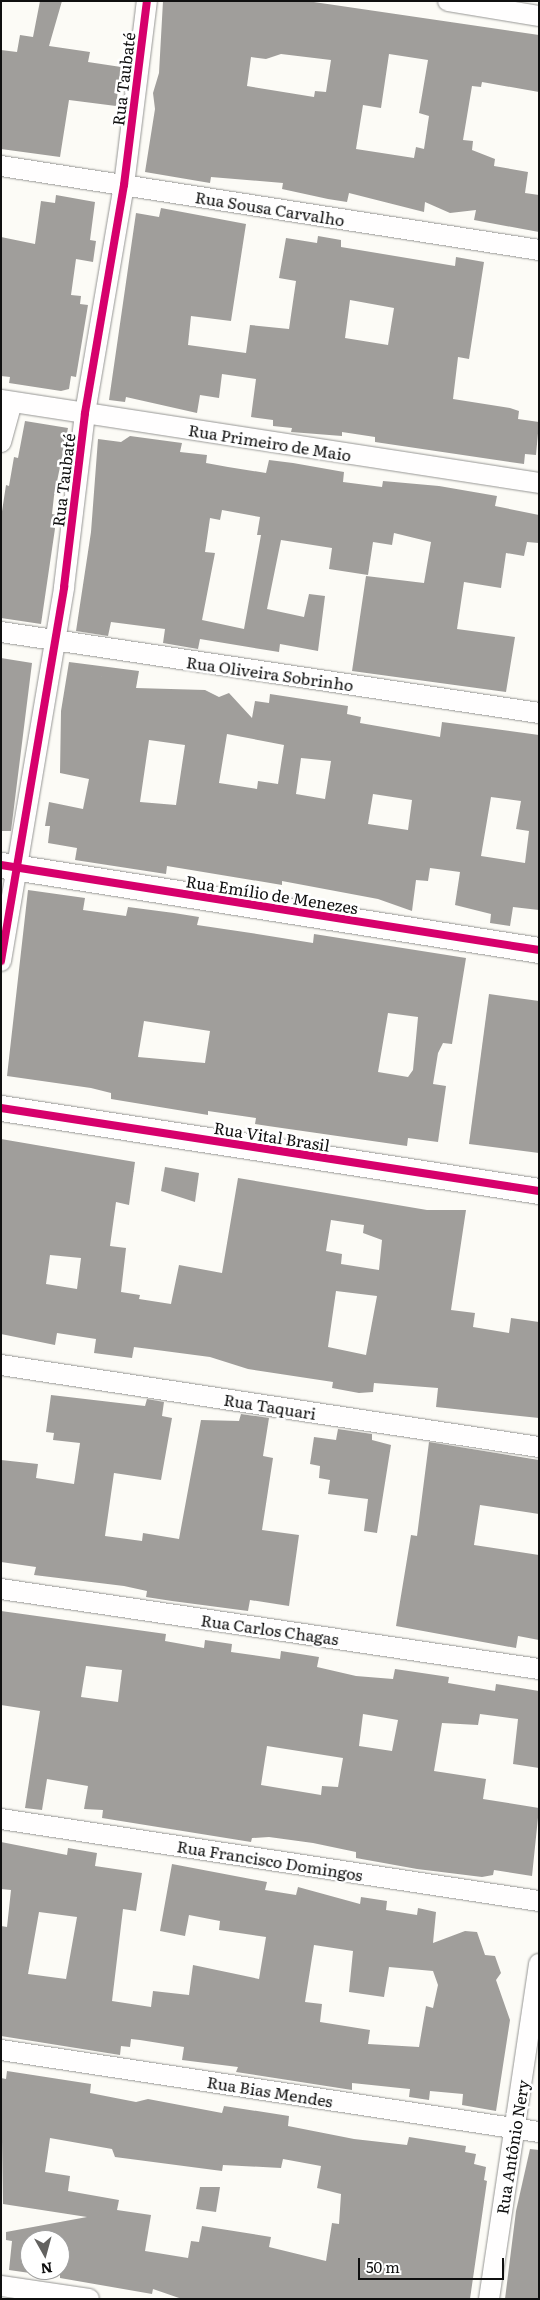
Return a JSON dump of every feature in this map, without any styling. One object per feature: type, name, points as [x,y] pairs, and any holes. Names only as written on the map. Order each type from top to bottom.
[{"type":"street","name":"Rua Taubaté","points":[[1,961],[9,866],[53,641],[85,413],[124,185],[147,1]]},
{"type":"street","points":[[448,1],[539,16]]},
{"type":"street","name":"Rua Sousa Carvalho","points":[[1,166],[539,250]]},
{"type":"street","points":[[1,442],[7,401]]},
{"type":"street","name":"Rua Primeiro de Maio","points":[[7,401],[539,483]]},
{"type":"street","name":"Rua Oliveira Sobrinho","points":[[1,632],[539,713]]},
{"type":"street","name":"Rua Emílio de Menezes","points":[[9,866],[539,950]]},
{"type":"street","name":"Rua Vital Brasil","points":[[1,1108],[539,1191]]},
{"type":"street","name":"Rua Taquari","points":[[1,1365],[539,1447]]},
{"type":"street","name":"Rua Carlos Chagas","points":[[1,1589],[539,1669]]},
{"type":"street","name":"Rua Francisco Domingos","points":[[1,1819],[539,1901]]},
{"type":"street","name":"Rua Antônio Nery","points":[[489,2299],[539,1964]]},
{"type":"street","name":"Rua Bias Mendes","points":[[1,2050],[539,2132]]},
{"type":"street","points":[[1,2286],[89,2299]]},
{"type":"building","points":[[40,1],[62,1],[49,46],[90,52],[88,62],[121,67],[116,106],[69,100],[60,157],[1,149],[1,50],[17,52],[20,35],[33,37]]},
{"type":"building","points":[[163,1],[307,1],[539,35],[539,92],[482,82],[481,87],[472,86],[463,140],[473,141],[472,150],[495,159],[494,166],[528,172],[525,193],[539,195],[539,232],[474,220],[476,210],[450,213],[425,202],[424,212],[349,193],[347,202],[328,199],[282,189],[283,183],[211,177],[210,183],[145,172],[155,109],[153,93],[159,73]],"holes":[[[281,54],[331,60],[326,92],[315,91],[314,97],[247,86],[251,57],[266,59]],[[389,54],[428,60],[419,113],[429,116],[424,149],[416,147],[414,158],[356,149],[363,105],[381,108]]]},
{"type":"building","points":[[56,195],[95,202],[90,240],[96,241],[93,262],[76,259],[71,295],[81,296],[80,304],[88,305],[76,377],[71,376],[69,389],[61,391],[9,383],[10,377],[1,376],[1,237],[35,244],[41,201],[55,203]]},
{"type":"building","points":[[161,208],[246,224],[231,321],[191,316],[188,345],[246,353],[250,325],[289,329],[296,281],[279,278],[286,238],[317,243],[318,236],[341,240],[341,247],[455,266],[456,257],[484,262],[469,359],[458,357],[453,399],[510,408],[519,411],[518,419],[539,422],[536,455],[525,454],[524,464],[375,442],[375,437],[342,432],[342,436],[291,432],[292,428],[273,426],[273,420],[251,417],[256,379],[222,374],[219,398],[200,395],[197,413],[126,397],[125,402],[109,400],[136,213],[159,217]],"holes":[[[350,300],[394,308],[388,345],[345,338]]]},
{"type":"building","points":[[25,421],[68,428],[54,496],[52,514],[57,515],[41,624],[1,618],[1,518],[6,485],[9,486],[14,457],[18,458]]},
{"type":"building","points":[[130,436],[182,443],[180,452],[207,455],[206,463],[266,473],[269,460],[344,472],[343,482],[382,487],[383,481],[439,486],[497,496],[495,506],[539,515],[539,543],[527,542],[524,556],[506,553],[501,588],[464,582],[457,629],[515,637],[506,692],[352,671],[366,576],[424,583],[431,542],[394,533],[392,545],[373,542],[368,575],[329,569],[332,548],[281,540],[267,609],[304,617],[309,594],[325,596],[318,651],[280,644],[279,652],[200,639],[198,649],[163,643],[165,629],[111,622],[108,636],[76,631],[91,532],[98,439],[121,442]],"holes":[[[222,510],[260,517],[257,535],[261,535],[244,629],[202,620],[215,553],[205,552],[210,518],[220,520]]]},
{"type":"building","points":[[1,658],[32,663],[11,831],[1,831]]},
{"type":"building","points":[[69,662],[139,671],[136,688],[205,690],[219,697],[229,693],[252,718],[255,701],[269,703],[270,694],[348,706],[347,714],[361,717],[360,723],[440,737],[442,722],[539,735],[539,910],[513,907],[510,926],[490,923],[491,914],[455,905],[460,872],[430,868],[428,881],[416,880],[412,911],[378,899],[282,881],[282,885],[167,866],[166,874],[75,860],[77,848],[48,843],[50,826],[45,826],[49,802],[83,809],[89,779],[60,773],[61,711]],"holes":[[[227,734],[284,745],[278,784],[258,781],[257,789],[219,783]],[[149,740],[185,745],[176,805],[140,802]],[[301,758],[331,761],[325,799],[296,794]],[[373,794],[412,800],[408,830],[368,824]],[[491,797],[521,801],[516,829],[529,831],[525,863],[481,856]]]},
{"type":"building","points":[[28,890],[85,898],[83,910],[126,916],[128,907],[199,917],[197,925],[313,943],[314,934],[466,958],[452,1044],[443,1043],[438,1053],[433,1084],[446,1086],[438,1142],[408,1138],[407,1146],[268,1126],[255,1124],[256,1118],[208,1111],[208,1115],[111,1099],[111,1093],[91,1088],[7,1076]],"holes":[[[388,1013],[418,1017],[413,1070],[408,1077],[378,1072]],[[144,1021],[210,1031],[205,1063],[138,1057]]]},
{"type":"building","points":[[489,994],[539,1001],[539,1153],[469,1144]]},
{"type":"building","points":[[1,1139],[135,1162],[129,1205],[116,1202],[110,1246],[126,1248],[121,1292],[140,1295],[139,1299],[171,1304],[179,1265],[222,1273],[238,1178],[427,1210],[466,1210],[451,1310],[475,1313],[473,1327],[509,1333],[511,1318],[539,1322],[539,1418],[436,1407],[438,1388],[374,1383],[373,1392],[359,1393],[332,1388],[333,1382],[248,1369],[210,1357],[134,1347],[132,1358],[94,1353],[96,1339],[57,1333],[55,1345],[1,1334]],"holes":[[[331,1220],[364,1225],[363,1233],[382,1240],[379,1270],[341,1264],[342,1254],[326,1251]],[[50,1255],[81,1258],[77,1289],[46,1284]],[[336,1291],[377,1296],[366,1355],[328,1347]]]},
{"type":"building","points":[[165,1167],[199,1173],[195,1202],[161,1191]]},
{"type":"building","points":[[51,1395],[145,1406],[147,1399],[164,1402],[162,1416],[172,1418],[161,1480],[114,1473],[105,1536],[142,1541],[143,1533],[179,1539],[201,1420],[239,1421],[241,1414],[269,1418],[263,1456],[273,1458],[262,1530],[299,1535],[289,1606],[250,1600],[248,1611],[172,1601],[146,1597],[147,1591],[124,1586],[34,1575],[36,1567],[1,1562],[1,1460],[38,1464],[36,1478],[74,1484],[80,1443],[53,1440],[54,1433],[46,1432]]},
{"type":"building","points":[[338,1429],[372,1434],[372,1440],[391,1445],[377,1533],[364,1531],[368,1499],[328,1494],[330,1480],[319,1478],[320,1466],[310,1464],[314,1437],[336,1440]]},
{"type":"building","points":[[429,1442],[539,1460],[539,1514],[480,1505],[474,1545],[539,1555],[539,1640],[518,1636],[516,1648],[396,1626],[411,1535],[417,1536]]},
{"type":"building","points":[[1,1611],[166,1634],[165,1641],[204,1648],[205,1640],[232,1644],[231,1652],[280,1659],[281,1651],[319,1657],[317,1667],[356,1676],[393,1679],[395,1669],[449,1677],[448,1683],[495,1691],[496,1684],[539,1691],[539,1768],[513,1764],[518,1719],[480,1714],[478,1725],[442,1723],[434,1771],[486,1779],[483,1799],[539,1808],[532,1876],[494,1870],[493,1875],[482,1877],[417,1869],[356,1858],[356,1852],[313,1843],[269,1837],[252,1838],[251,1842],[102,1818],[103,1810],[84,1809],[88,1786],[47,1779],[42,1810],[25,1808],[40,1711],[1,1705]],"holes":[[[86,1666],[122,1670],[118,1702],[81,1697]],[[363,1714],[398,1720],[392,1751],[359,1746]],[[267,1746],[343,1758],[338,1787],[322,1786],[321,1795],[261,1785]]]},
{"type":"building","points":[[1,1842],[67,1855],[68,1848],[97,1853],[95,1866],[142,1873],[136,1911],[123,1909],[112,2001],[151,2007],[153,1991],[189,1995],[193,1965],[259,1979],[266,1937],[219,1930],[220,1921],[189,1915],[185,1936],[160,1931],[172,1864],[267,1882],[265,1890],[296,1895],[298,1887],[360,1904],[361,1897],[387,1901],[386,1910],[417,1915],[418,1908],[436,1912],[433,1943],[465,1931],[477,1932],[485,1955],[495,1956],[501,1973],[496,1980],[510,2020],[496,2111],[462,2105],[463,2094],[430,2091],[429,2100],[409,2097],[410,2089],[352,2083],[352,2090],[236,2072],[238,2067],[182,2060],[184,2047],[140,2040],[131,2039],[130,2047],[121,2046],[120,2055],[1,2036],[1,1926],[7,1927],[11,1890],[1,1889]],"holes":[[[39,1912],[77,1917],[66,1979],[28,1974]],[[314,1945],[353,1951],[349,1992],[384,1997],[389,1967],[433,1971],[438,1985],[433,2008],[426,2006],[419,2047],[368,2044],[370,2030],[320,2022],[322,2004],[305,2002]]]},
{"type":"building","points":[[7,2071],[91,2084],[90,2093],[136,2102],[148,2099],[222,2113],[224,2106],[289,2116],[288,2126],[354,2139],[407,2145],[409,2137],[466,2146],[465,2152],[476,2154],[474,2164],[486,2167],[484,2180],[487,2181],[470,2299],[182,2299],[153,2289],[152,2294],[70,2280],[70,2230],[20,2230],[20,2272],[9,2270],[12,2241],[6,2240],[6,2232],[87,2217],[3,2204],[1,2078],[6,2079]],"holes":[[[50,2138],[112,2149],[115,2157],[222,2171],[223,2165],[281,2168],[283,2159],[321,2166],[317,2188],[341,2194],[339,2224],[332,2223],[326,2261],[269,2247],[271,2237],[202,2226],[199,2242],[191,2241],[188,2258],[145,2251],[151,2215],[117,2210],[119,2200],[68,2191],[70,2176],[45,2172]]]},
{"type":"building","points":[[530,2149],[539,2150],[539,2299],[505,2299],[516,2211]]},
{"type":"building","points":[[200,2187],[220,2187],[216,2212],[196,2209]]},
{"type":"cycle path","points":[[1,961],[64,587],[85,413],[124,185],[147,1]]},
{"type":"cycle path","points":[[1,865],[539,950]]},
{"type":"cycle path","points":[[1,1108],[539,1191]]}]
